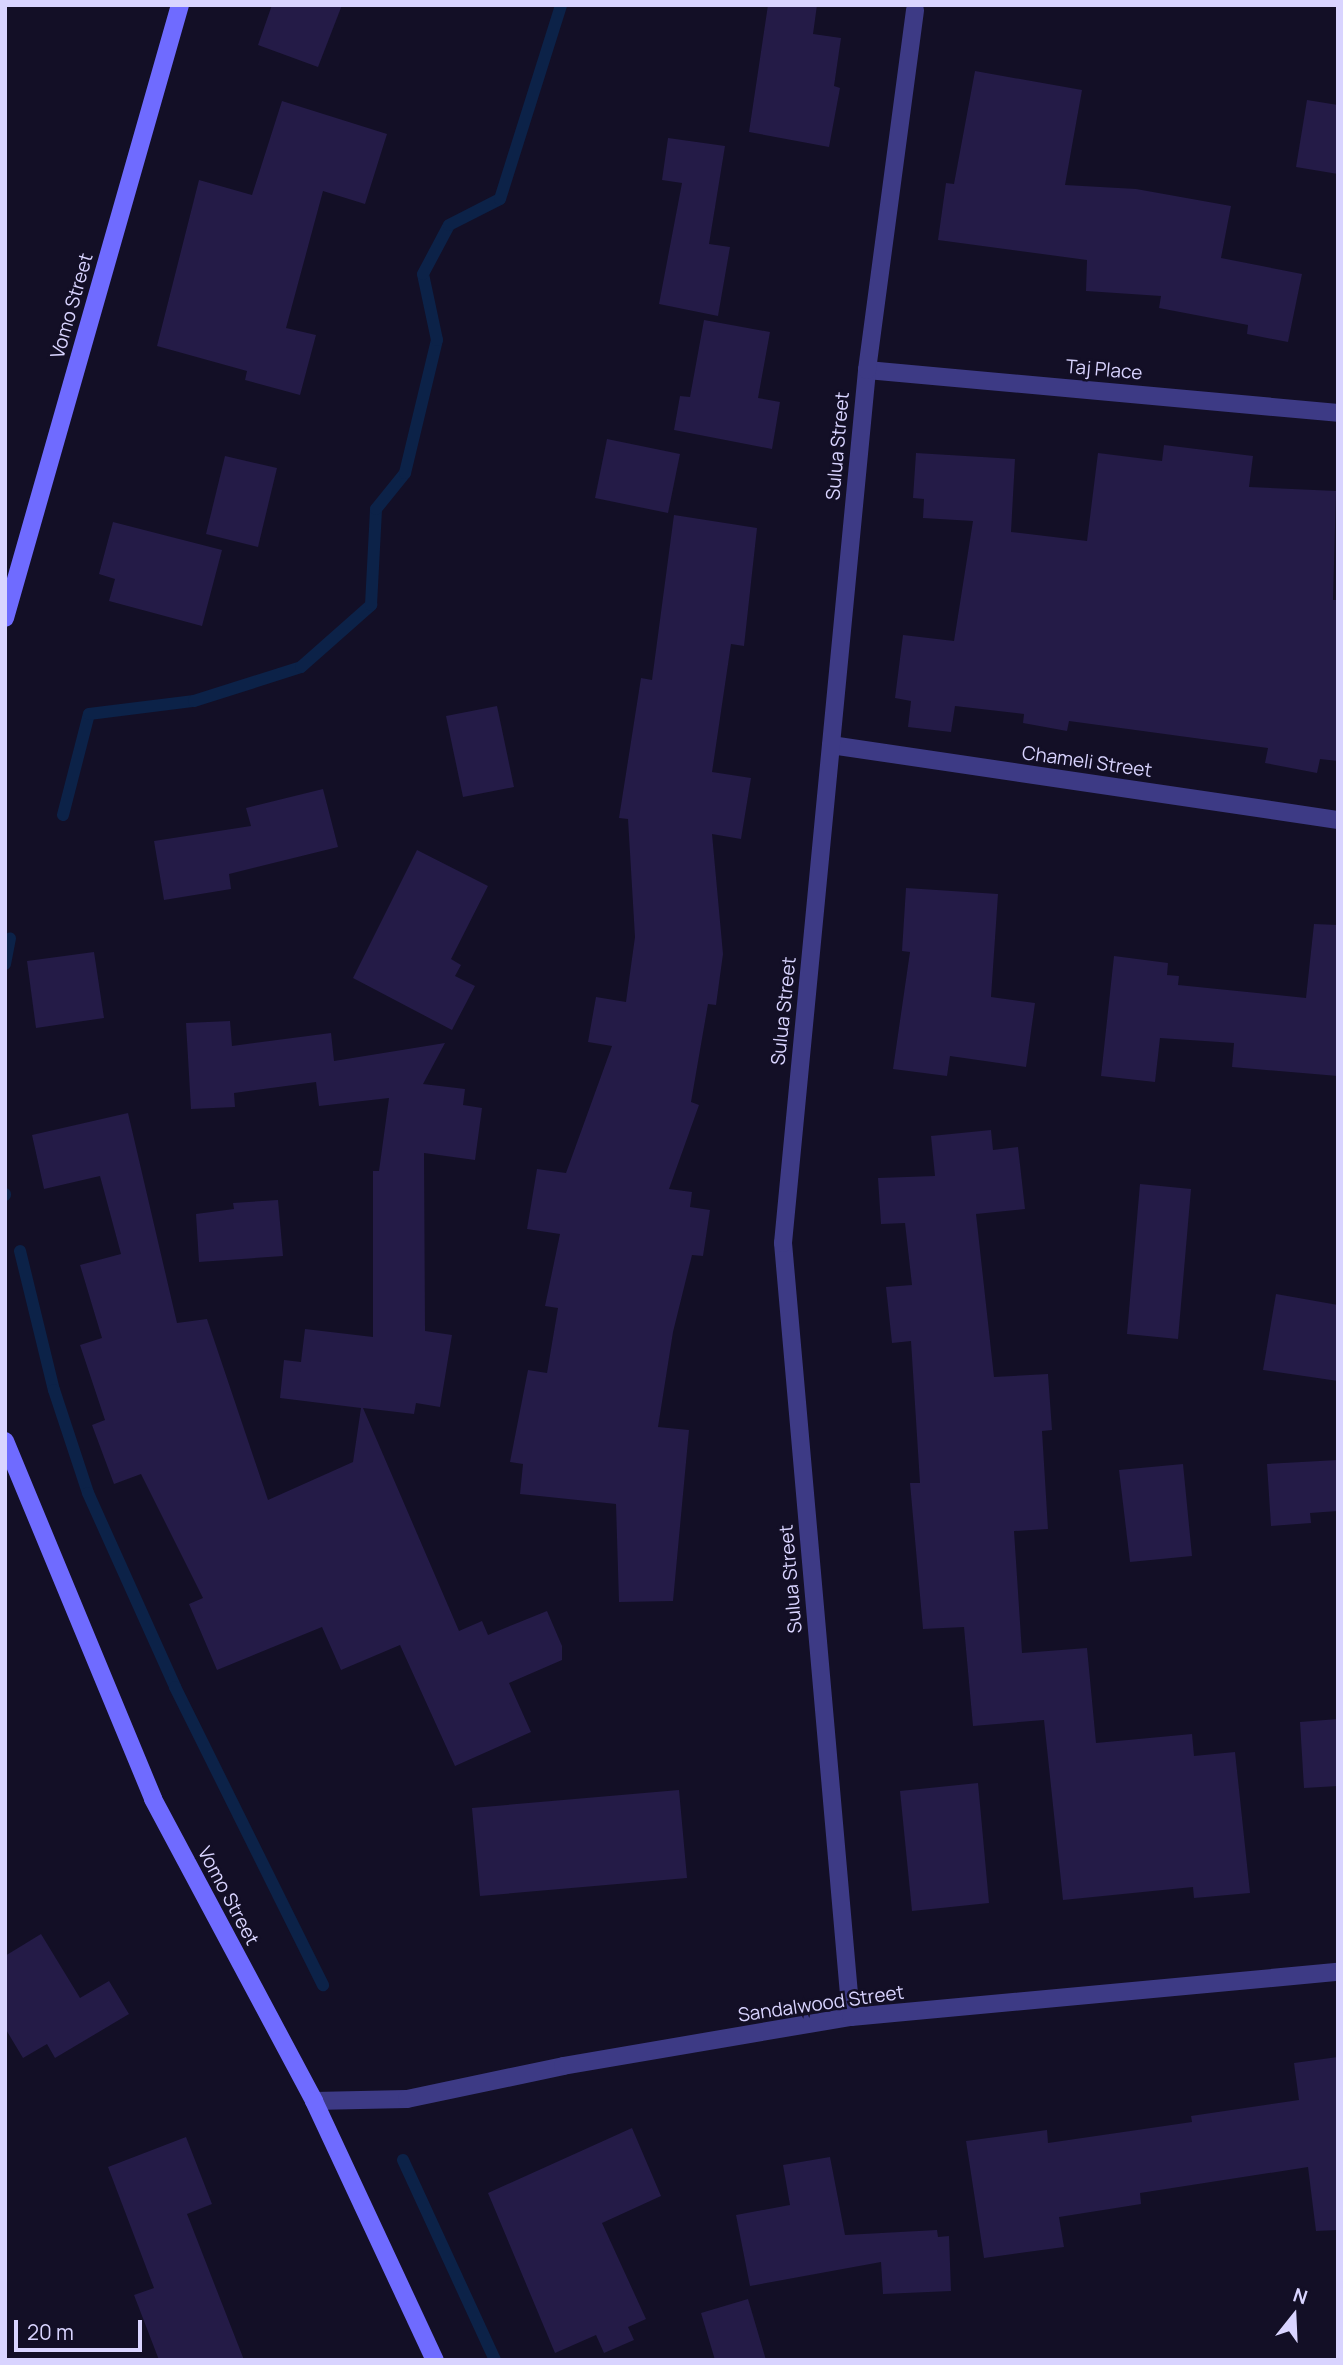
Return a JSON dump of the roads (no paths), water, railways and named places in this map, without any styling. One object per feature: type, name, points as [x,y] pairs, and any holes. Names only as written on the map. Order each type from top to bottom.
[{"type":"main road","name":"Vomo Street","points":[[5,618],[180,5]]},
{"type":"main road","name":"Vomo Street","points":[[5,1441],[153,1799],[314,2101],[435,2360]]},
{"type":"street","name":"Sulua Street","points":[[851,2017],[783,1243],[867,370],[915,10]]},
{"type":"street","name":"Taj Place","points":[[867,370],[1338,413]]},
{"type":"street","name":"Chameli Street","points":[[831,745],[1338,820]]},
{"type":"street","name":"Sandalwood Street","points":[[314,2101],[407,2099],[564,2066],[851,2017],[1338,1972]]},
{"type":"waterway","points":[[63,815],[89,714],[194,701],[301,667],[371,605],[376,509],[405,473],[437,340],[423,274],[449,225],[500,199],[561,5]]},
{"type":"waterway","points":[[5,964],[10,938]]},
{"type":"waterway","points":[[20,1251],[54,1390],[88,1493],[175,1687],[323,1985]]},
{"type":"waterway","points":[[403,2160],[495,2360]]}]
